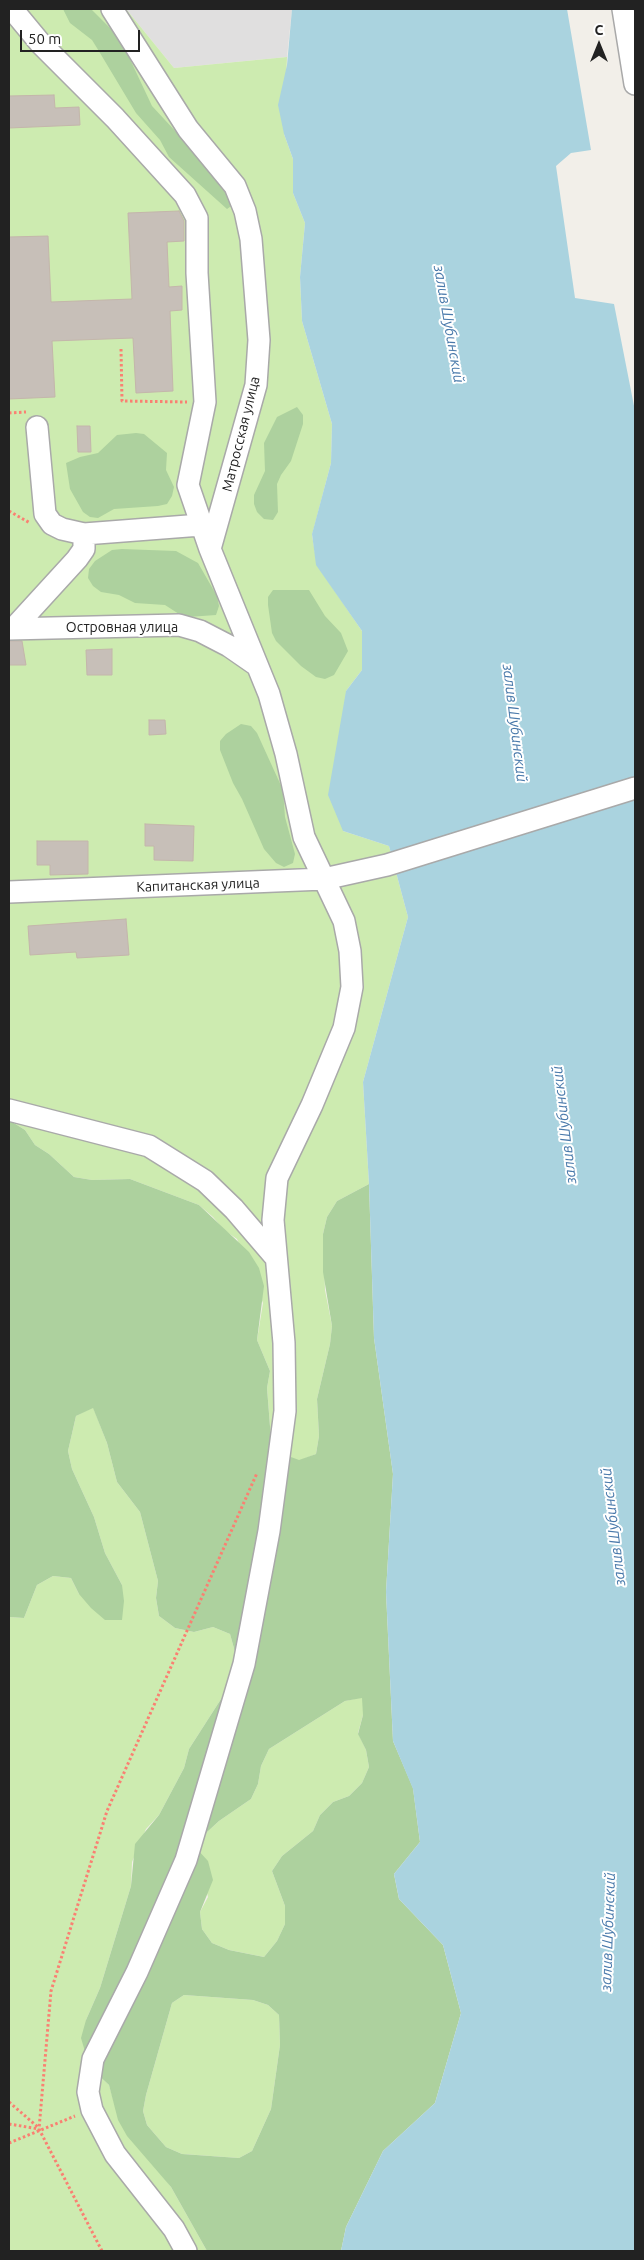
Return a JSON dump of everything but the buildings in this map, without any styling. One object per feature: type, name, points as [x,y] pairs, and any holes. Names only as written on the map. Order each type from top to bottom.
[{"type":"street","points":[[12,9],[41,44],[115,118],[185,195],[192,205],[197,218],[197,274],[205,402],[188,485],[210,549],[255,664],[269,694],[281,736],[304,837],[344,921],[350,951],[352,986],[344,1028],[312,1105],[277,1178],[273,1220],[284,1343],[284,1411],[270,1532],[244,1664],[186,1860],[137,1972],[93,2058],[88,2092],[92,2110],[115,2154],[174,2229],[186,2251]]},
{"type":"street","name":"Матросская улица","points":[[112,9],[188,129],[235,186],[245,211],[251,239],[259,340],[256,385],[210,549]]},
{"type":"street","points":[[623,9],[635,84]]},
{"type":"street","points":[[37,428],[45,514],[52,524],[62,529],[84,534],[201,525]]},
{"type":"street","points":[[11,629],[78,559],[84,549],[84,534]]},
{"type":"street","name":"Островная улица","points":[[11,629],[179,625],[200,631],[229,646],[255,664]]},
{"type":"street","name":"Капитанская улица","points":[[9,892],[324,879],[386,865],[635,788]]},
{"type":"street","points":[[9,1110],[149,1146],[205,1180],[234,1209],[276,1258]]},
{"type":"path","points":[[121,349],[122,401],[205,402]]},
{"type":"path","points":[[39,2129],[51,1990],[107,1811],[260,1466]]},
{"type":"path","points":[[9,2102],[39,2129],[102,2251]]},
{"type":"path","points":[[9,2143],[39,2129],[92,2110]]},
{"type":"path","points":[[9,2124],[39,2129]]},
{"type":"shaded area","points":[[126,9],[292,9],[287,57],[174,68]]},
{"type":"green space","points":[[9,9],[126,9],[174,68],[287,57],[284,134],[293,159],[293,193],[305,223],[300,277],[302,321],[332,424],[331,463],[312,535],[317,565],[362,631],[362,670],[346,691],[343,831],[389,846],[408,917],[363,1082],[369,1184],[337,1201],[327,1217],[323,1234],[325,1290],[332,1326],[330,1344],[317,1399],[319,1436],[316,1454],[299,1461],[283,1454],[271,1439],[267,1388],[270,1371],[257,1340],[263,1303],[237,1239],[224,1230],[199,1205],[130,1179],[92,1180],[74,1177],[49,1154],[35,1145],[25,1130],[9,1120]]},
{"type":"green space","points":[[63,9],[91,9],[120,38],[152,106],[191,148],[234,204],[227,209],[169,157],[160,140],[136,113],[92,40],[70,23]]},
{"type":"green space","points":[[297,407],[303,415],[303,424],[291,461],[277,484],[278,512],[273,520],[264,519],[257,512],[254,504],[254,495],[265,471],[264,443],[277,417]]},
{"type":"green space","points":[[144,434],[167,453],[166,470],[174,487],[172,496],[167,504],[114,509],[98,518],[90,517],[83,512],[70,489],[66,463],[80,457],[98,453],[117,435]]},
{"type":"green space","points":[[112,550],[176,551],[198,563],[217,596],[219,606],[216,615],[188,617],[179,614],[165,605],[135,603],[119,595],[101,592],[93,586],[88,578],[89,569],[95,561]]},
{"type":"green space","points":[[273,590],[309,590],[325,616],[341,633],[348,651],[334,675],[325,679],[316,677],[301,666],[276,641],[272,633],[268,605],[268,597]]},
{"type":"green space","points":[[241,724],[251,726],[257,733],[283,790],[285,817],[295,854],[293,863],[284,867],[276,863],[264,849],[233,783],[220,750],[220,741],[226,734]]},
{"type":"green space","points":[[9,1120],[25,1130],[35,1145],[49,1154],[74,1177],[92,1180],[130,1179],[199,1205],[249,1252],[259,1268],[264,1286],[257,1340],[270,1371],[267,1388],[271,1439],[283,1454],[299,1460],[316,1454],[319,1436],[317,1399],[330,1344],[332,1326],[323,1272],[323,1234],[327,1217],[337,1201],[369,1184],[374,1338],[393,1474],[386,1592],[393,1741],[413,1788],[420,1842],[394,1874],[399,1899],[443,1945],[461,2013],[435,2103],[383,2151],[346,2227],[341,2251],[207,2251],[171,2187],[127,2136],[118,2120],[109,2085],[95,2072],[86,2055],[81,2038],[86,2020],[100,1988],[131,1886],[135,1844],[159,1815],[184,1768],[189,1749],[230,1685],[235,1669],[235,1652],[230,1634],[213,1627],[194,1632],[175,1628],[159,1616],[156,1598],[158,1581],[140,1512],[117,1482],[107,1443],[93,1408],[76,1416],[68,1451],[72,1469],[94,1517],[105,1553],[122,1585],[124,1601],[122,1620],[105,1620],[79,1594],[71,1578],[53,1576],[37,1585],[24,1618],[9,1617]],"holes":[[[362,1698],[363,1715],[358,1734],[366,1750],[369,1767],[362,1783],[349,1796],[333,1802],[320,1815],[313,1831],[282,1856],[272,1871],[285,1906],[285,1924],[277,1941],[264,1957],[229,1950],[212,1943],[202,1929],[200,1912],[213,1880],[208,1861],[196,1848],[206,1833],[219,1821],[251,1799],[258,1784],[261,1766],[269,1749],[345,1701]],[[184,1995],[253,2000],[268,2005],[279,2015],[280,2045],[271,2109],[252,2151],[239,2158],[182,2154],[166,2147],[147,2125],[143,2111],[146,2095],[172,2003]]]},
{"type":"green space","points":[[93,1407],[107,1443],[117,1482],[140,1512],[158,1581],[156,1598],[159,1616],[175,1628],[194,1632],[213,1627],[230,1634],[235,1652],[235,1669],[230,1685],[189,1749],[184,1768],[159,1815],[146,1829],[132,1862],[131,1886],[100,1988],[86,2020],[95,2072],[109,2085],[114,2102],[171,2187],[207,2251],[9,2251],[9,1617],[24,1618],[37,1585],[53,1576],[71,1578],[79,1594],[122,1585],[105,1553],[94,1517],[72,1469],[68,1451],[76,1416]]},
{"type":"green space","points":[[363,1697],[363,1715],[358,1733],[366,1750],[369,1767],[362,1783],[349,1796],[333,1802],[320,1815],[313,1831],[282,1856],[272,1871],[285,1906],[285,1924],[277,1941],[264,1957],[229,1950],[212,1943],[202,1929],[200,1912],[208,1897],[196,1848],[206,1833],[219,1821],[251,1799],[258,1784],[261,1766],[269,1749],[345,1701]]},
{"type":"green space","points":[[184,1995],[253,2000],[268,2005],[279,2015],[280,2045],[271,2109],[252,2151],[239,2158],[182,2154],[166,2147],[147,2125],[143,2111],[146,2095],[172,2003]]},
{"type":"water","name":"залив Шубинский","points":[[292,9],[567,9],[591,150],[571,153],[556,166],[575,298],[614,304],[635,411],[635,2251],[341,2251],[346,2227],[383,2151],[435,2103],[461,2013],[443,1945],[399,1899],[394,1874],[420,1842],[413,1789],[393,1741],[386,1592],[393,1474],[374,1338],[369,1184],[363,1082],[408,917],[389,846],[343,831],[328,795],[346,691],[362,670],[362,631],[316,565],[312,534],[331,463],[332,424],[302,321],[300,277],[305,223],[293,193],[293,159],[284,134],[278,105],[287,65]]}]
